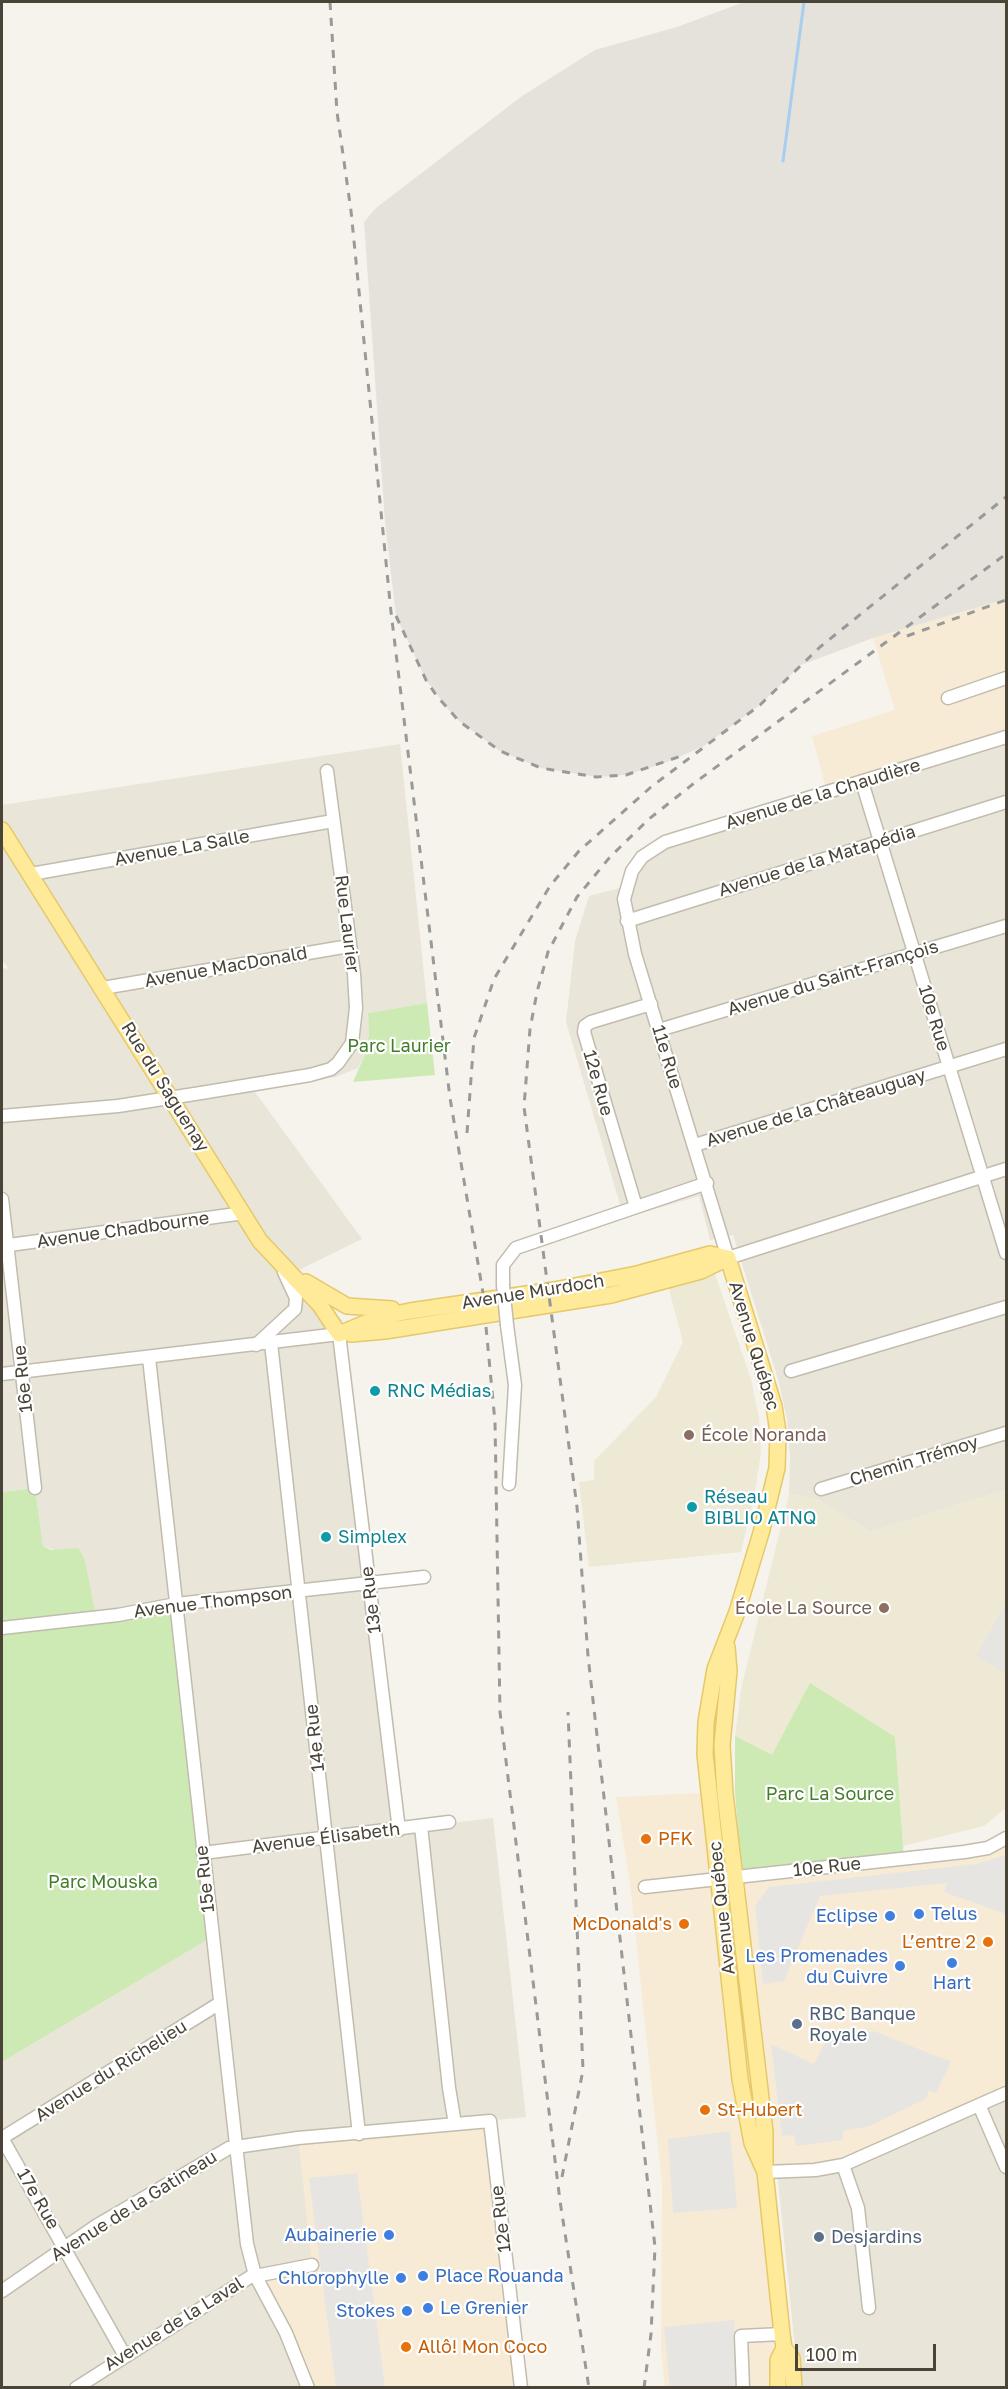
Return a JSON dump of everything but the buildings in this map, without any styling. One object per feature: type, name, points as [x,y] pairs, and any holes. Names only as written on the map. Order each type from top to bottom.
[{"type":"main road","name":"Rue du Saguenay","points":[[2,830],[172,1097],[260,1241],[320,1305],[339,1334]]},
{"type":"main road","name":"Avenue Murdoch","points":[[339,1334],[380,1317],[554,1290],[637,1274],[710,1254],[728,1258]]},
{"type":"main road","points":[[276,1258],[310,1285],[347,1306],[383,1310],[422,1309]]},
{"type":"main road","name":"Avenue Murdoch","points":[[339,1334],[385,1331],[611,1295],[701,1271],[728,1258]]},
{"type":"main road","name":"Avenue Québec","points":[[728,1258],[774,1406],[778,1432],[772,1490],[727,1643],[715,1670],[705,1733],[705,1761],[740,2079],[752,2143],[765,2172]]},
{"type":"main road","name":"Avenue Québec","points":[[727,1643],[729,1671],[722,1758],[765,2132],[765,2172],[783,2341],[778,2361],[778,2388]]},
{"type":"main road","name":"Avenue Québec","points":[[783,2341],[792,2358],[794,2388]]},
{"type":"street","points":[[948,698],[1006,678]]},
{"type":"street","name":"Avenue de la Chaudière","points":[[642,857],[665,842],[1006,737]]},
{"type":"street","name":"Rue Laurier","points":[[172,1097],[310,1075],[331,1069],[352,1043],[354,974],[327,771]]},
{"type":"street","name":"10e Rue","points":[[862,782],[1006,1253]]},
{"type":"street","name":"Avenue de la Matapédia","points":[[627,921],[1006,802]]},
{"type":"street","name":"Avenue La Salle","points":[[31,874],[333,821]]},
{"type":"street","name":"11e Rue","points":[[642,857],[632,871],[626,890],[627,921],[728,1258]]},
{"type":"street","name":"Avenue du Saint-François","points":[[659,1030],[1006,926]]},
{"type":"street","name":"Avenue MacDonald","points":[[103,988],[349,946]]},
{"type":"street","name":"12e Rue","points":[[636,1207],[584,1032],[585,1026],[591,1022],[651,1004]]},
{"type":"street","name":"Avenue de la Châteauguay","points":[[695,1145],[1006,1049]]},
{"type":"street","points":[[2,1116],[118,1106],[172,1097]]},
{"type":"street","name":"Avenue Murdoch","points":[[728,1258],[1006,1169]]},
{"type":"street","points":[[509,1484],[514,1385],[503,1285],[503,1265],[516,1248],[707,1183]]},
{"type":"street","name":"16e Rue","points":[[2,1199],[5,1246],[35,1488]]},
{"type":"street","name":"Avenue Chadbourne","points":[[5,1246],[244,1213]]},
{"type":"street","points":[[256,1345],[295,1309],[296,1298],[276,1258]]},
{"type":"street","points":[[791,1371],[1006,1307]]},
{"type":"street","name":"Avenue Murdoch","points":[[2,1374],[339,1334]]},
{"type":"street","name":"13e Rue","points":[[339,1334],[399,1830]]},
{"type":"street","name":"14e Rue","points":[[272,1343],[359,2134]]},
{"type":"street","name":"15e Rue","points":[[149,1358],[247,2244],[255,2275],[286,2333],[308,2388]]},
{"type":"street","name":"Chemin Trémoy","points":[[821,1489],[1006,1433]]},
{"type":"street","name":"Avenue Thompson","points":[[2,1628],[118,1615],[176,1604],[424,1577]]},
{"type":"street","name":"Avenue Élisabeth","points":[[203,1853],[449,1822]]},
{"type":"street","points":[[421,1826],[449,2088],[455,2124]]},
{"type":"street","name":"10e Rue","points":[[645,1887],[964,1852],[988,1848],[1006,1838]]},
{"type":"street","name":"Avenue du Richelieu","points":[[2,2138],[220,2003]]},
{"type":"street","points":[[765,2172],[815,2170],[843,2165],[1006,2093]]},
{"type":"street","points":[[979,2105],[1006,2167]]},
{"type":"street","name":"12e Rue","points":[[490,2121],[521,2388]]},
{"type":"street","name":"Avenue de la Gatineau","points":[[2,2291],[171,2180],[218,2152],[236,2146],[490,2121]]},
{"type":"street","name":"17e Rue","points":[[2,2138],[125,2356]]},
{"type":"street","points":[[843,2165],[858,2208],[870,2307]]},
{"type":"street","name":"Avenue de la Laval","points":[[76,2388],[255,2275],[312,2265]]},
{"type":"street","points":[[743,2388],[741,2336],[783,2341]]},
{"type":"shaded area","points":[[744,2],[1006,2],[1006,599],[873,638],[801,665],[760,705],[704,746],[665,763],[626,775],[597,777],[541,768],[500,751],[459,721],[426,680],[396,616],[385,522],[364,222],[376,208],[522,96],[595,50],[677,27]]},
{"type":"shaded area","points":[[1006,599],[1006,737],[827,793],[812,736],[895,710],[873,638]]},
{"type":"shaded area","points":[[1006,737],[1006,1490],[870,1532],[819,1500],[789,1494],[790,1457],[787,1419],[778,1379],[733,1235],[710,1240],[699,1196],[624,1218],[566,1022],[575,941],[589,896],[628,886],[632,871],[665,842]]},
{"type":"shaded area","points":[[400,744],[427,1003],[368,1013],[369,1034],[366,1052],[358,1068],[336,1077],[255,1092],[362,1239],[297,1271],[342,1320],[403,1829],[493,1818],[526,2117],[359,2134],[312,2265],[308,2387],[2,2387],[2,2062],[212,1937],[96,1616],[85,1560],[43,1546],[35,1488],[2,1492],[2,968],[9,969],[2,960],[2,805]]},
{"type":"shaded area","name":"École Noranda","points":[[714,1271],[751,1379],[759,1418],[761,1452],[755,1492],[741,1552],[589,1567],[579,1482],[594,1480],[594,1461],[656,1397],[683,1342],[668,1286]]},
{"type":"shaded area","name":"École La Source","points":[[1006,1490],[1006,1808],[984,1826],[903,1846],[895,1738],[811,1684],[772,1756],[735,1736],[741,1689],[789,1494],[819,1500],[870,1532]]},
{"type":"shaded area","points":[[1006,1603],[1006,1673],[976,1656]]},
{"type":"shaded area","points":[[701,1793],[714,1885],[976,1856],[1000,1850],[1006,1846],[1006,2093],[843,2165],[765,2172],[775,2324],[770,2387],[665,2387],[661,2351],[662,2184],[630,1883],[616,1797]]},
{"type":"shaded area","points":[[1006,1855],[1006,1914],[944,1892],[947,1883],[820,1896],[784,1981],[763,1984],[755,1906],[769,1887],[976,1864]]},
{"type":"shaded area","points":[[874,2031],[951,2062],[936,2093],[928,2091],[927,2098],[870,2126],[843,2131],[843,2140],[796,2146],[794,2135],[782,2136],[771,2044],[814,2064],[825,2043]]},
{"type":"shaded area","points":[[1006,2093],[1006,2387],[799,2387],[777,2171]]},
{"type":"shaded area","name":"Place Rouanda","points":[[490,2121],[521,2387],[308,2387],[261,2273],[312,2265],[298,2138]]},
{"type":"shaded area","points":[[730,2131],[737,2208],[673,2213],[668,2139]]},
{"type":"shaded area","points":[[357,2173],[385,2387],[336,2387],[309,2178]]},
{"type":"shaded area","points":[[734,2320],[738,2387],[670,2387],[664,2327]]},
{"type":"green space","name":"Parc Laurier","points":[[427,1003],[435,1075],[353,1082],[366,1052],[369,1034],[368,1013]]},
{"type":"green space","name":"Parc Mouska","points":[[35,1488],[43,1546],[51,1550],[78,1548],[85,1560],[96,1616],[176,1604],[212,1937],[2,2062],[2,1492]]},
{"type":"green space","name":"Parc La Source","points":[[810,1683],[895,1737],[904,1859],[741,1869],[735,1792],[735,1736],[772,1755]]},
{"type":"waterway","points":[[783,161],[804,2]]},
{"type":"railway","points":[[330,2],[337,112],[351,211],[391,612],[450,1098],[483,1293]]},
{"type":"railway","points":[[467,1133],[474,1038],[494,979],[550,886],[579,851],[651,787],[760,705],[820,647],[1006,497]]},
{"type":"railway","points":[[644,2388],[651,2334],[655,2247],[588,1656],[577,1507],[524,1107],[530,1029],[537,992],[548,952],[577,897],[610,857],[649,819],[693,784],[1006,554]]},
{"type":"railway","points":[[907,636],[1006,600]]},
{"type":"railway","points":[[396,616],[426,680],[436,695],[459,721],[500,751],[541,768],[596,777],[626,775],[684,755]]},
{"type":"railway","points":[[486,1327],[495,1422],[500,1712],[560,2201],[589,2388]]},
{"type":"railway","points":[[562,2177],[583,2070],[568,1712]]},
{"type":"place","name":"RNC Médias","points":[[375,1391]]},
{"type":"place","name":"École Noranda","points":[[689,1435]]},
{"type":"place","name":"Réseau BIBLIO ATNQ","points":[[692,1507]]},
{"type":"place","name":"Simplex","points":[[326,1537]]},
{"type":"place","name":"École La Source","points":[[884,1608]]},
{"type":"place","name":"PFK","points":[[646,1839]]},
{"type":"place","name":"Telus","points":[[919,1914]]},
{"type":"place","name":"Eclipse","points":[[890,1916]]},
{"type":"place","name":"McDonald's","points":[[684,1924]]},
{"type":"place","name":"L’entre 2","points":[[988,1942]]},
{"type":"place","name":"Hart","points":[[952,1963]]},
{"type":"place","name":"Les Promenades du Cuivre","points":[[900,1966]]},
{"type":"place","name":"RBC Banque Royale","points":[[797,2024]]},
{"type":"place","name":"St-Hubert","points":[[705,2110]]},
{"type":"place","name":"Aubainerie","points":[[389,2235]]},
{"type":"place","name":"Desjardins","points":[[819,2237]]},
{"type":"place","name":"Place Rouanda","points":[[423,2276]]},
{"type":"place","name":"Chlorophylle","points":[[401,2278]]},
{"type":"place","name":"Le Grenier","points":[[428,2308]]},
{"type":"place","name":"Stokes","points":[[407,2311]]},
{"type":"place","name":"Allô! Mon Coco","points":[[406,2347]]}]
